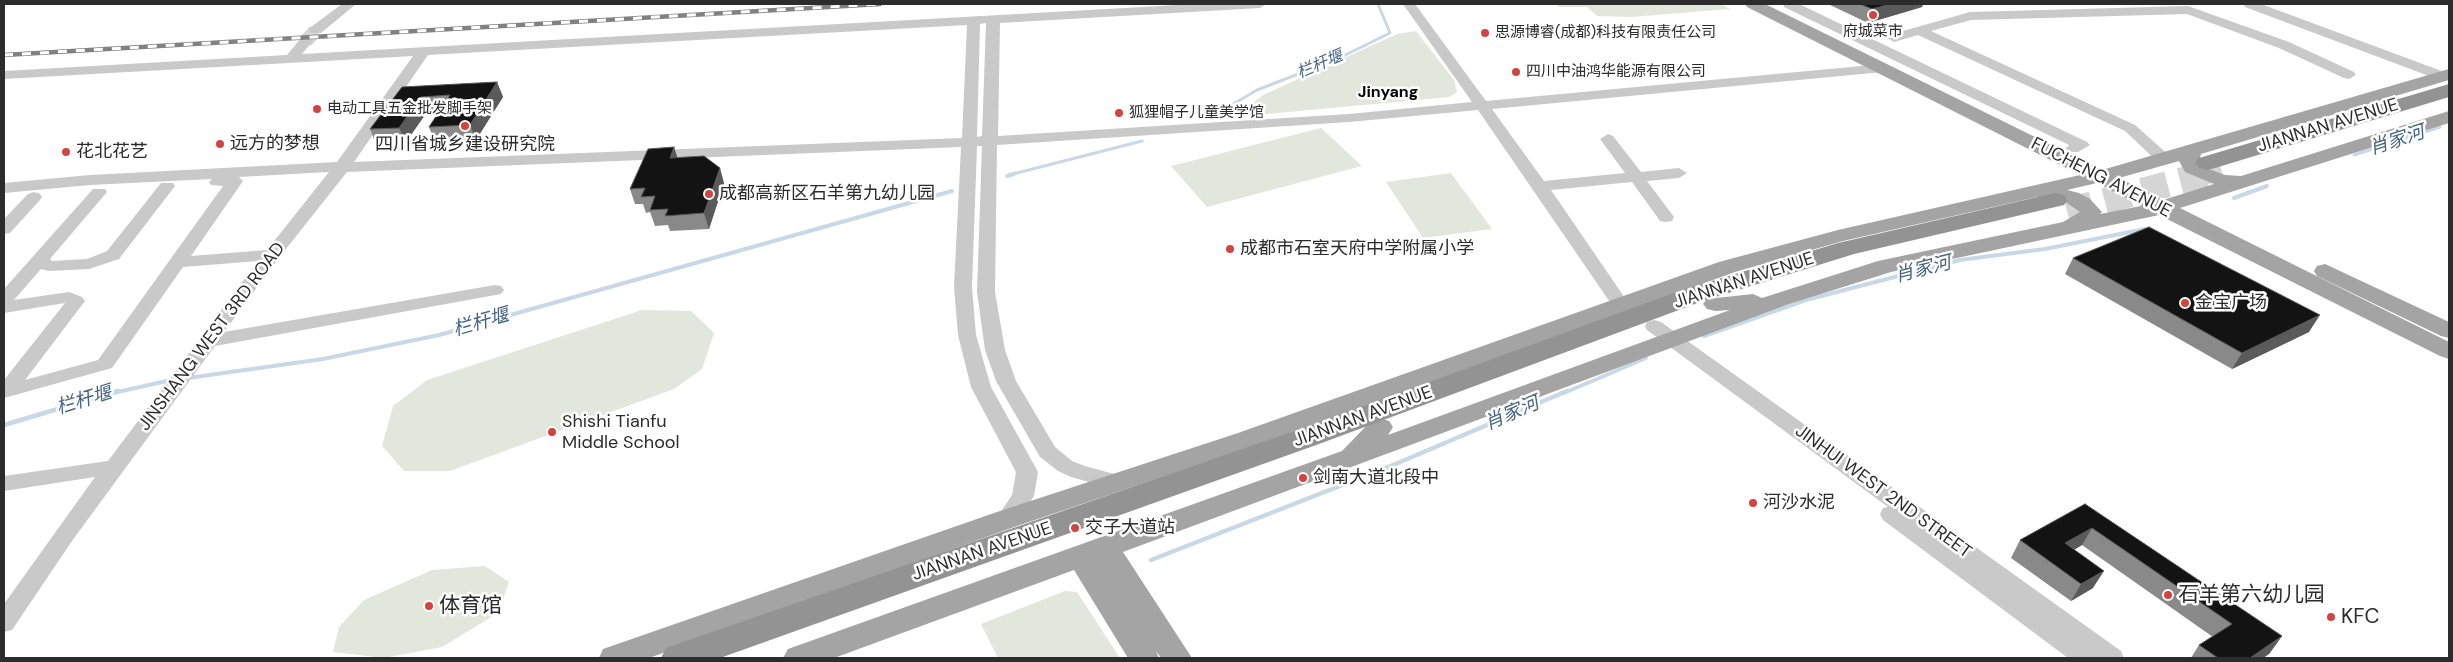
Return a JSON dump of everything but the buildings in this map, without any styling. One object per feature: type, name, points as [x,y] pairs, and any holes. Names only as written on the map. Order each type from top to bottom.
[{"type":"highway","name":"JIANNAN AVENUE","points":[[2208,161],[2447,80]]},
{"type":"highway","name":"JIANNAN AVENUE","points":[[2208,161],[2449,102]]},
{"type":"highway","name":"JIANNAN AVENUE","points":[[679,658],[1705,299],[1854,259],[2064,212]]},
{"type":"highway","name":"JIANNAN AVENUE","points":[[727,658],[1380,427],[1657,335],[1705,299]]},
{"type":"main road","name":"FUCHENG AVENUE","points":[[1753,4],[2171,205],[2449,331]]},
{"type":"main road","name":"FUCHENG AVENUE","points":[[1769,4],[2073,150],[2109,175]]},
{"type":"main road","points":[[799,658],[1348,460],[1657,335],[2064,212],[2171,205],[2449,117]]},
{"type":"main road","points":[[614,658],[1006,519],[1247,438],[1727,267],[1838,236],[2109,175],[2164,160],[2208,161]]},
{"type":"main road","points":[[2208,161],[2189,162],[2199,172],[2223,181],[2252,180]]},
{"type":"main road","points":[[2022,194],[2061,194],[2083,203],[2091,212],[2086,219],[2064,212]]},
{"type":"main road","name":"FUCHENG AVENUE","points":[[2171,205],[2449,351]]},
{"type":"main road","points":[[1705,299],[1727,267]]},
{"type":"main road","points":[[1705,299],[1781,299]]},
{"type":"main road","points":[[1348,460],[1380,427]]},
{"type":"main road","points":[[1247,438],[1308,437]]},
{"type":"main road","points":[[1093,552],[1144,658]]},
{"type":"main road","points":[[1093,552],[1177,658]]},
{"type":"street","points":[[316,30],[350,4]]},
{"type":"street","points":[[4,75],[1260,4]]},
{"type":"street","points":[[1409,4],[1484,105],[1620,304]]},
{"type":"street","points":[[1789,4],[2082,145],[2073,150]]},
{"type":"street","points":[[2250,4],[2447,80]]},
{"type":"street","points":[[1894,38],[1970,16],[2188,10],[2284,46],[2349,75]]},
{"type":"street","points":[[994,19],[986,292],[995,350],[1006,381],[1047,452],[1065,466],[1079,472],[1117,482]]},
{"type":"street","points":[[974,20],[963,287],[967,335],[981,387],[1026,472],[1023,496],[1006,519]]},
{"type":"street","points":[[1919,31],[2130,128],[2164,160]]},
{"type":"street","points":[[291,59],[306,41]]},
{"type":"street","name":"JINSHANG WEST 3RD ROAD","points":[[4,623],[114,467],[272,255],[342,167],[423,52]]},
{"type":"street","points":[[4,188],[90,180],[342,167],[990,141],[1349,118],[1884,68]]},
{"type":"street","points":[[1608,139],[1666,217]]},
{"type":"street","points":[[1540,186],[1679,173]]},
{"type":"street","points":[[4,216],[19,198],[235,181],[105,364],[4,392]]},
{"type":"street","points":[[39,260],[49,266],[89,264],[113,255],[167,186]]},
{"type":"street","points":[[4,300],[98,192]]},
{"type":"street","points":[[4,229],[19,198]]},
{"type":"street","points":[[178,262],[272,255]]},
{"type":"street","points":[[208,341],[494,290]]},
{"type":"street","points":[[4,307],[69,297],[76,301],[4,392]]},
{"type":"street","name":"JINHUI WEST 2ND STREET","points":[[1657,335],[2086,658]]},
{"type":"street","name":"JINHUI WEST 2ND STREET","points":[[1657,335],[2112,658]]},
{"type":"street","points":[[4,482],[114,467]]},
{"type":"shaded area","points":[[1556,4],[1721,4],[1730,9],[1632,17],[1597,16],[1587,7],[1559,7]]},
{"type":"shaded area","points":[[1416,31],[1454,80],[1457,92],[1449,97],[1235,117],[1263,95],[1397,34]]},
{"type":"shaded area","points":[[1321,128],[1362,166],[1207,207],[1171,166]]},
{"type":"shaded area","points":[[1451,173],[1492,229],[1423,238],[1386,182]]},
{"type":"shaded area","points":[[642,310],[691,311],[714,333],[702,369],[674,389],[450,471],[404,471],[382,446],[393,406],[427,380]]},
{"type":"shaded area","name":"体育馆","points":[[485,566],[509,582],[498,613],[442,647],[384,658],[333,652],[339,627],[364,600],[432,570]]},
{"type":"shaded area","points":[[1065,591],[1077,592],[1120,658],[998,658],[981,624]]},
{"type":"waterway","name":"栏杆堰","points":[[1223,110],[1257,90],[1337,59],[1390,33],[1378,4]]},
{"type":"waterway","name":"肖家河","points":[[2354,155],[2440,127]]},
{"type":"waterway","name":"栏杆堰","points":[[1009,175],[1142,141]]},
{"type":"waterway","name":"栏杆堰","points":[[1007,176],[1014,174]]},
{"type":"waterway","name":"肖家河","points":[[2234,198],[2267,186]]},
{"type":"waterway","name":"栏杆堰","points":[[188,378],[323,359],[439,335],[952,191]]},
{"type":"waterway","name":"肖家河","points":[[1704,336],[1806,300],[1960,260],[2045,249],[2145,229]]},
{"type":"waterway","name":"肖家河","points":[[1564,393],[1646,358]]},
{"type":"waterway","name":"栏杆堰","points":[[113,393],[171,380]]},
{"type":"waterway","name":"栏杆堰","points":[[4,425],[118,391]]},
{"type":"waterway","name":"肖家河","points":[[1379,471],[1567,391]]},
{"type":"waterway","name":"肖家河","points":[[1151,560],[1350,482]]},
{"type":"tunnel","points":[[306,41],[316,30]]},
{"type":"tunnel","points":[[2201,175],[2225,169]]},
{"type":"tunnel","points":[[2067,211],[2206,174]]},
{"type":"railway","points":[[4,55],[880,4]]},
{"type":"place","name":"府城菜市","points":[[1873,15]]},
{"type":"place","name":"思源博睿(成都)科技有限责任公司","points":[[1485,33]]},
{"type":"place","name":"四川中油鸿华能源有限公司","points":[[1516,72]]},
{"type":"place","name":"电动工具五金批发脚手架","points":[[317,109]]},
{"type":"place","name":"狐狸帽子儿童美学馆","points":[[1119,113]]},
{"type":"place","name":"四川省城乡建设研究院","points":[[465,126]]},
{"type":"place","name":"远方的梦想","points":[[220,144]]},
{"type":"place","name":"花北花艺","points":[[66,152]]},
{"type":"place","name":"成都高新区石羊第九幼儿园","points":[[709,194]]},
{"type":"place","name":"成都市石室天府中学附属小学","points":[[1230,249]]},
{"type":"place","name":"金宝广场","points":[[2185,303]]},
{"type":"place","name":"Shishi Tianfu Middle School","points":[[552,432]]},
{"type":"place","name":"剑南大道北段中","points":[[1303,478]]},
{"type":"place","name":"河沙水泥","points":[[1753,503]]},
{"type":"place","name":"交子大道站","points":[[1075,528]]},
{"type":"place","name":"石羊第六幼儿园","points":[[2168,595]]},
{"type":"place","name":"体育馆","points":[[429,606]]},
{"type":"place","name":"KFC","points":[[2331,617]]},
{"type":"district","name":"Jinyang","points":[[1388,93]]}]
